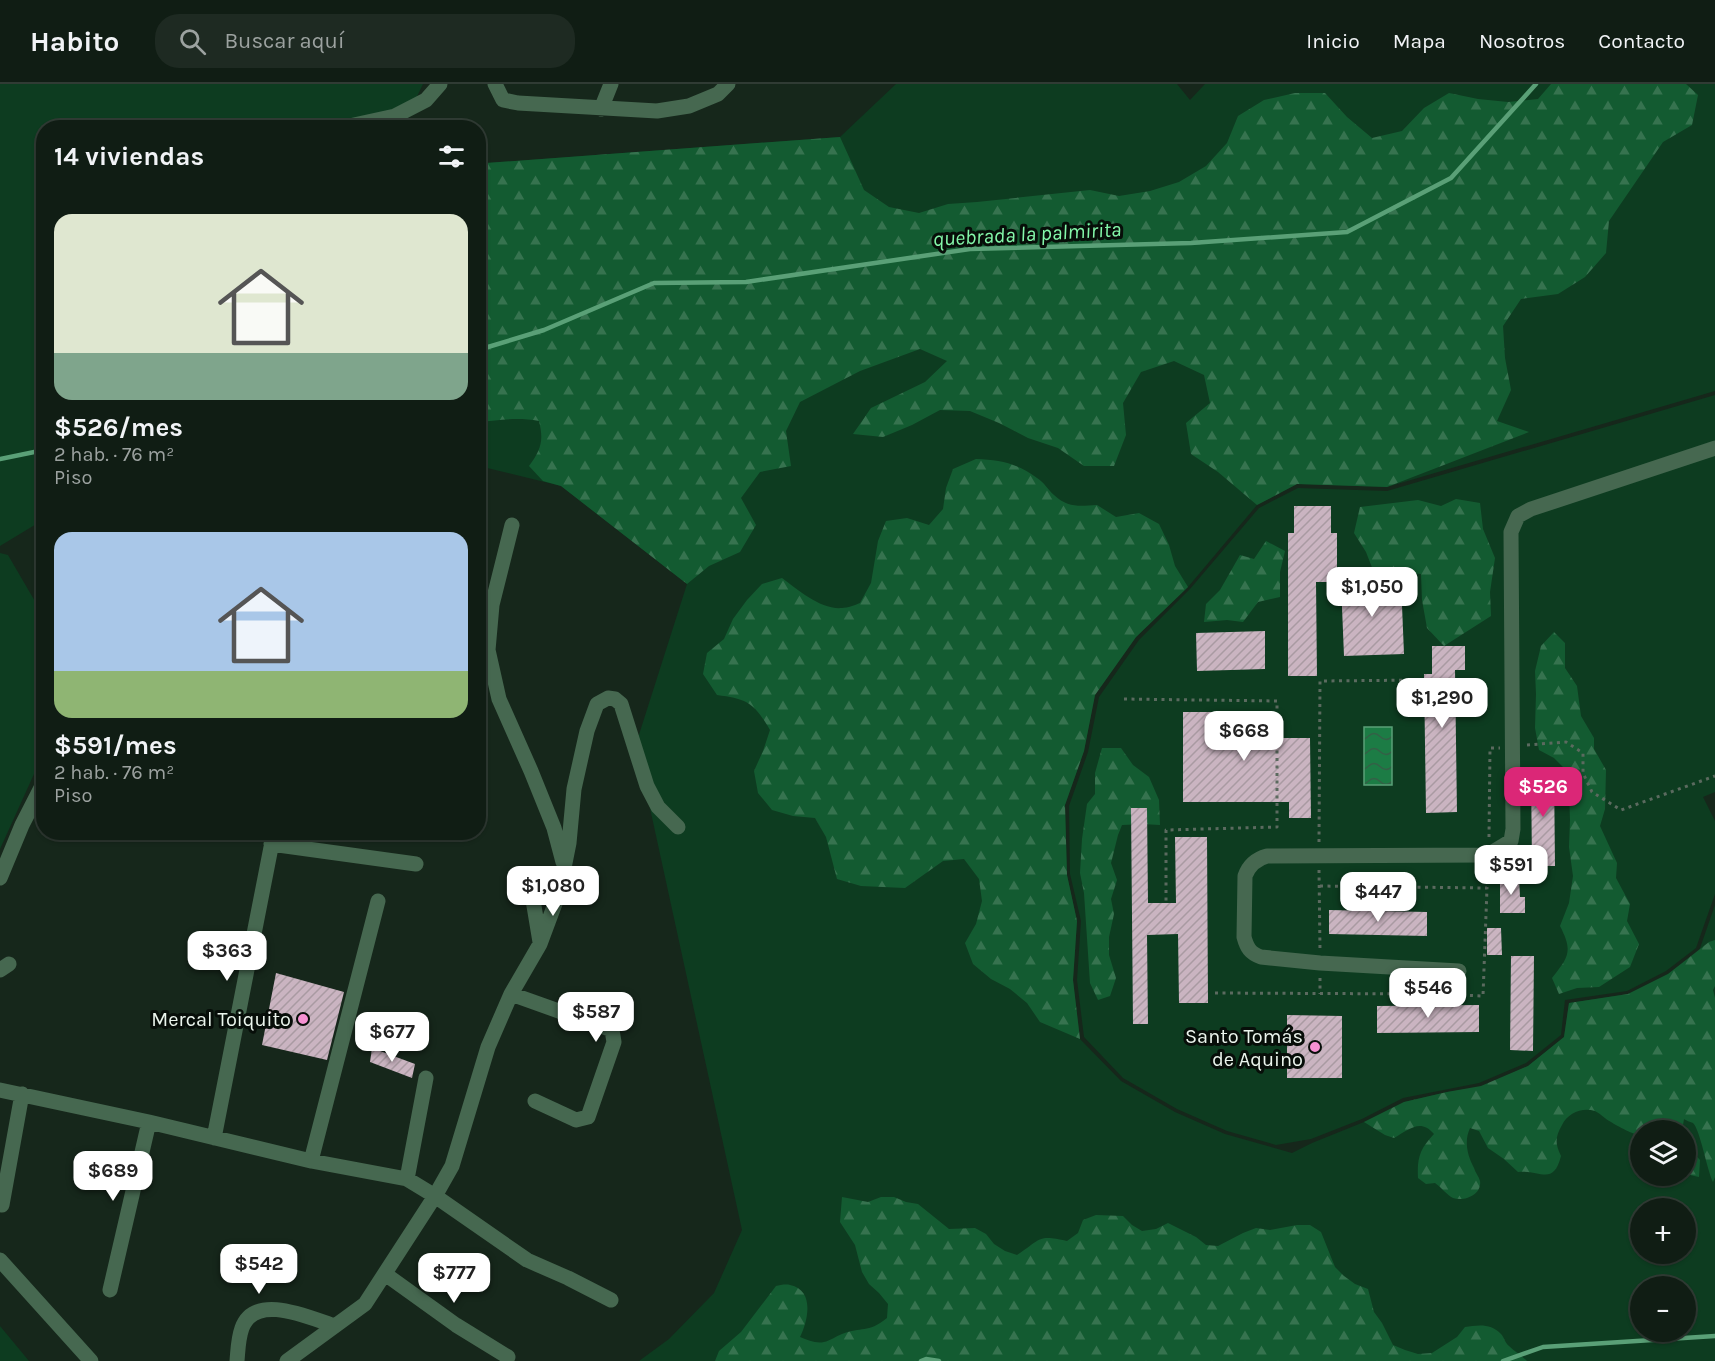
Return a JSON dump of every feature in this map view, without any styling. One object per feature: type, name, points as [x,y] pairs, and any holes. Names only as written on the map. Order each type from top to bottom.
[{"type":"street","points":[[377,120],[395,116],[426,100],[440,84]]},
{"type":"street","points":[[495,84],[503,100],[518,103],[657,111],[690,106],[718,94],[728,84]]},
{"type":"street","points":[[601,109],[611,84]]},
{"type":"street","points":[[1459,971],[1320,963],[1261,957],[1250,951],[1244,937],[1245,876],[1252,864],[1259,858],[1267,856],[1488,855],[1511,841],[1514,829],[1511,532],[1518,516],[1531,509],[1715,448]]},
{"type":"street","points":[[512,525],[492,605],[488,650],[499,699],[554,828],[564,868]]},
{"type":"street","points":[[287,1361],[365,1304],[452,1166],[488,1047],[511,994],[540,945],[559,892],[569,843],[574,789],[587,731],[597,704],[608,698],[615,699],[621,704],[647,786],[658,807],[678,827]]},
{"type":"street","points":[[0,878],[36,798]]},
{"type":"street","points":[[214,1138],[273,840]]},
{"type":"street","points":[[284,840],[416,864]]},
{"type":"street","points":[[532,894],[540,945]]},
{"type":"street","points":[[311,1161],[378,902]]},
{"type":"street","points":[[511,994],[612,1030],[614,1042],[588,1117],[576,1120],[535,1101]]},
{"type":"street","points":[[407,1179],[426,1078]]},
{"type":"street","points":[[0,1090],[149,1122],[311,1161],[407,1179],[527,1260],[611,1300]]},
{"type":"street","points":[[2,1205],[22,1094]]},
{"type":"street","points":[[110,1290],[149,1122]]},
{"type":"street","points":[[0,1260],[91,1361]]},
{"type":"street","points":[[386,1274],[456,1325],[508,1357]]},
{"type":"street","points":[[237,1361],[242,1327],[254,1313],[271,1309],[289,1311],[335,1326]]},
{"type":"path","points":[[1320,994],[1318,857],[1320,681],[1424,680]]},
{"type":"path","points":[[1124,699],[1277,701],[1277,827],[1166,830],[1166,903]]},
{"type":"shaded area","points":[[0,84],[423,84],[411,109],[372,120],[36,120],[36,524],[0,546]]},
{"type":"shaded area","points":[[896,84],[1177,84],[1190,100],[1205,84],[1715,84],[1715,391],[1387,487],[1297,484],[1257,505],[1188,587],[1136,637],[1095,695],[1084,751],[1065,805],[1067,875],[1077,921],[1073,980],[1080,1039],[1121,1081],[1175,1112],[1225,1134],[1292,1153],[1404,1102],[1481,1087],[1528,1066],[1564,1037],[1569,1003],[1628,994],[1668,974],[1699,951],[1715,905],[1715,1361],[639,1361],[669,1339],[714,1293],[742,1230],[636,744],[687,584],[561,486],[486,468],[486,163],[840,137]]},
{"type":"shaded area","points":[[1715,395],[1715,792],[1703,797],[1715,821],[1715,894],[1696,948],[1666,971],[1627,991],[1565,1000],[1561,1035],[1526,1063],[1479,1083],[1403,1098],[1362,1119],[1311,1139],[1276,1145],[1227,1131],[1177,1109],[1123,1078],[1084,1037],[1077,980],[1081,921],[1070,874],[1069,806],[1088,752],[1099,697],[1139,640],[1190,589],[1259,508],[1298,488],[1387,491]]},
{"type":"shaded area","points":[[0,553],[8,555],[36,603],[36,772],[0,849]]},
{"type":"shaded area","points":[[0,1326],[29,1361],[0,1361]]},
{"type":"green space","points":[[1551,84],[1686,84],[1698,95],[1692,125],[1663,142],[1609,221],[1606,253],[1585,277],[1558,294],[1521,299],[1503,326],[1505,358],[1511,390],[1497,421],[1529,432],[1387,487],[1297,484],[1257,505],[1218,472],[1191,454],[1186,423],[1210,403],[1204,375],[1174,361],[1141,372],[1123,403],[1126,435],[1114,466],[1084,466],[1058,448],[1028,438],[970,411],[940,410],[883,437],[853,434],[871,408],[925,382],[947,361],[920,349],[860,371],[800,402],[786,431],[791,466],[760,472],[741,498],[756,525],[740,552],[709,566],[687,584],[561,486],[543,481],[529,466],[540,445],[539,421],[516,419],[486,421],[486,163],[840,137],[864,190],[889,207],[919,213],[948,204],[1090,190],[1119,196],[1150,191],[1179,182],[1206,166],[1227,143],[1238,116],[1264,100],[1295,93],[1325,93],[1347,117],[1372,138],[1402,131],[1424,108],[1449,93],[1508,102],[1538,99]]},
{"type":"green space","points":[[976,459],[1001,461],[1022,469],[1039,480],[1059,499],[1069,504],[1097,505],[1116,517],[1139,513],[1159,524],[1169,545],[1175,566],[1188,587],[1136,637],[1095,695],[1084,751],[1065,805],[1067,875],[1077,921],[1073,980],[1080,1039],[1040,1022],[1027,1003],[973,964],[965,943],[976,924],[982,901],[979,879],[964,859],[943,861],[905,888],[861,886],[837,879],[826,837],[815,818],[793,816],[772,810],[758,793],[754,771],[770,730],[749,704],[736,698],[717,695],[703,674],[707,653],[724,639],[733,619],[762,584],[782,578],[818,603],[834,608],[844,608],[860,603],[871,583],[878,541],[886,521],[907,518],[929,525],[943,509],[946,488],[953,469]]},
{"type":"green space","points":[[1456,499],[1480,503],[1483,529],[1495,558],[1490,592],[1491,616],[1444,646],[1427,628],[1422,600],[1421,574],[1373,570],[1366,552],[1354,533],[1360,507],[1418,500],[1441,506]]},
{"type":"green space","points":[[1266,541],[1285,551],[1280,572],[1280,597],[1258,602],[1243,622],[1227,620],[1204,622],[1206,604],[1220,590],[1240,555],[1254,559]]},
{"type":"green space","points":[[1554,632],[1565,643],[1565,668],[1577,686],[1581,716],[1594,738],[1594,749],[1606,770],[1605,809],[1600,826],[1617,863],[1616,878],[1630,904],[1627,921],[1639,944],[1630,967],[1599,987],[1577,988],[1559,994],[1552,978],[1567,954],[1567,942],[1560,926],[1569,903],[1573,876],[1569,847],[1569,792],[1564,768],[1554,758],[1539,750],[1535,728],[1535,671],[1541,646]]},
{"type":"green space","points":[[1102,748],[1121,748],[1133,765],[1149,777],[1159,800],[1160,825],[1122,825],[1118,835],[1111,863],[1117,880],[1111,899],[1114,914],[1109,937],[1109,955],[1116,978],[1110,996],[1098,1000],[1090,983],[1084,893],[1080,873],[1087,804],[1095,794],[1095,773]]},
{"type":"green space","points":[[1715,940],[1715,986],[1713,990],[1715,998],[1715,1177],[1713,1182],[1696,1127],[1696,1120],[1630,1120],[1630,1132],[1595,1111],[1585,1110],[1572,1114],[1562,1125],[1557,1140],[1561,1156],[1558,1165],[1550,1174],[1518,1172],[1488,1148],[1479,1131],[1470,1128],[1467,1148],[1480,1186],[1475,1194],[1457,1199],[1451,1197],[1435,1183],[1426,1184],[1418,1178],[1420,1154],[1434,1134],[1429,1129],[1414,1127],[1394,1138],[1364,1122],[1404,1102],[1481,1086],[1528,1066],[1564,1037],[1569,1003],[1628,994],[1668,974],[1709,942]]},
{"type":"green space","points":[[1696,1156],[1700,1160],[1699,1177],[1696,1176]]},
{"type":"green space","points":[[842,1197],[868,1202],[881,1197],[894,1197],[918,1204],[949,1229],[975,1228],[986,1234],[994,1244],[1017,1255],[1044,1238],[1067,1241],[1078,1233],[1083,1220],[1096,1215],[1123,1216],[1142,1231],[1156,1229],[1168,1223],[1196,1237],[1206,1245],[1218,1246],[1256,1228],[1270,1230],[1310,1225],[1321,1232],[1335,1267],[1355,1284],[1368,1289],[1374,1312],[1393,1345],[1418,1354],[1432,1353],[1457,1337],[1465,1327],[1484,1326],[1497,1330],[1508,1345],[1527,1361],[715,1361],[719,1351],[741,1332],[776,1286],[790,1285],[803,1293],[806,1299],[807,1315],[800,1337],[812,1341],[826,1341],[849,1332],[869,1328],[887,1318],[888,1304],[869,1284],[862,1272],[855,1245],[840,1222]]},
{"type":"water","points":[[1364,727],[1392,727],[1392,785],[1364,785]]},
{"type":"building","points":[[1294,506],[1331,506],[1331,533],[1337,533],[1337,582],[1316,582],[1317,676],[1288,676],[1288,533],[1294,533]]},
{"type":"building","points":[[1401,581],[1404,654],[1344,656],[1341,583]]},
{"type":"building","points":[[1265,631],[1265,669],[1197,671],[1196,633]]},
{"type":"building","points":[[1432,646],[1465,646],[1465,670],[1455,670],[1457,812],[1426,813],[1424,674],[1432,674]]},
{"type":"building","points":[[1183,712],[1266,712],[1266,716],[1271,716],[1271,738],[1310,738],[1311,818],[1289,818],[1289,802],[1183,802]]},
{"type":"building","points":[[1554,770],[1555,866],[1532,866],[1531,771]]},
{"type":"building","points":[[1131,808],[1147,808],[1148,903],[1176,903],[1175,837],[1207,837],[1208,1003],[1179,1003],[1178,934],[1147,935],[1148,1024],[1133,1024]]},
{"type":"building","points":[[1500,877],[1519,877],[1520,897],[1525,897],[1525,913],[1500,913]]},
{"type":"building","points":[[1329,910],[1427,912],[1427,936],[1329,934]]},
{"type":"building","points":[[1487,928],[1501,928],[1502,955],[1487,955]]},
{"type":"building","points":[[1511,956],[1534,956],[1533,1051],[1510,1050]]},
{"type":"building","name":"Mercal Toiquito","points":[[276,973],[344,992],[327,1060],[262,1045]]},
{"type":"building","points":[[1479,1005],[1479,1032],[1377,1033],[1377,1006]]},
{"type":"building","name":"Santo Tomás de Aquino","points":[[1287,1015],[1342,1016],[1342,1078],[1287,1078]]},
{"type":"building","points":[[372,1048],[415,1064],[412,1078],[370,1062]]},
{"type":"waterway","name":"quebrada la palmirita","points":[[486,348],[544,330],[654,283],[746,282],[970,249],[1191,243],[1347,232],[1451,178],[1536,84]]},
{"type":"waterway","name":"quebrada la palmirita","points":[[0,459],[36,452]]},
{"type":"waterway","points":[[1503,1361],[1543,1347],[1715,1336]]},
{"type":"waterway","points":[[921,1361],[926,1359],[939,1361]]},
{"type":"place","name":"Mercal Toiquito","points":[[303,1019]]},
{"type":"place","name":"Santo Tomás de Aquino","points":[[1315,1047]]}]
